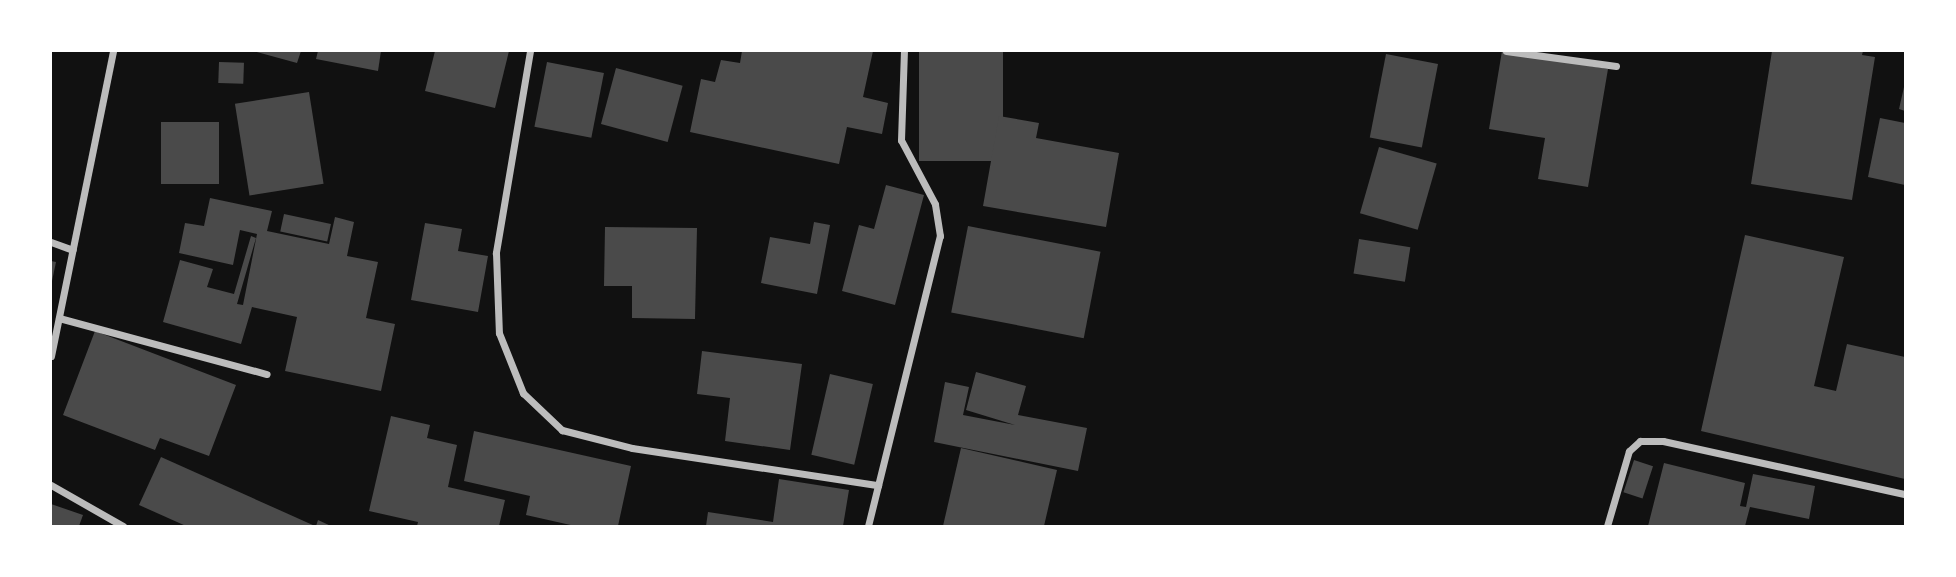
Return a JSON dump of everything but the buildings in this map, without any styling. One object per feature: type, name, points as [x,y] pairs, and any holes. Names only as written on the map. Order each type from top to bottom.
[{"type":"street","points":[[51,356],[113,51]]},
{"type":"street","points":[[530,51],[496,253],[499,333],[523,393],[562,430],[632,449],[878,485]]},
{"type":"street","points":[[868,526],[940,236],[935,204],[914,170],[901,140],[904,51]]},
{"type":"street","points":[[1506,51],[1616,66]]},
{"type":"street","points":[[51,242],[73,250]]},
{"type":"street","points":[[59,318],[267,374]]},
{"type":"street","points":[[1607,526],[1629,450],[1640,441],[1663,441],[1905,494]]},
{"type":"street","points":[[51,485],[123,526]]}]
